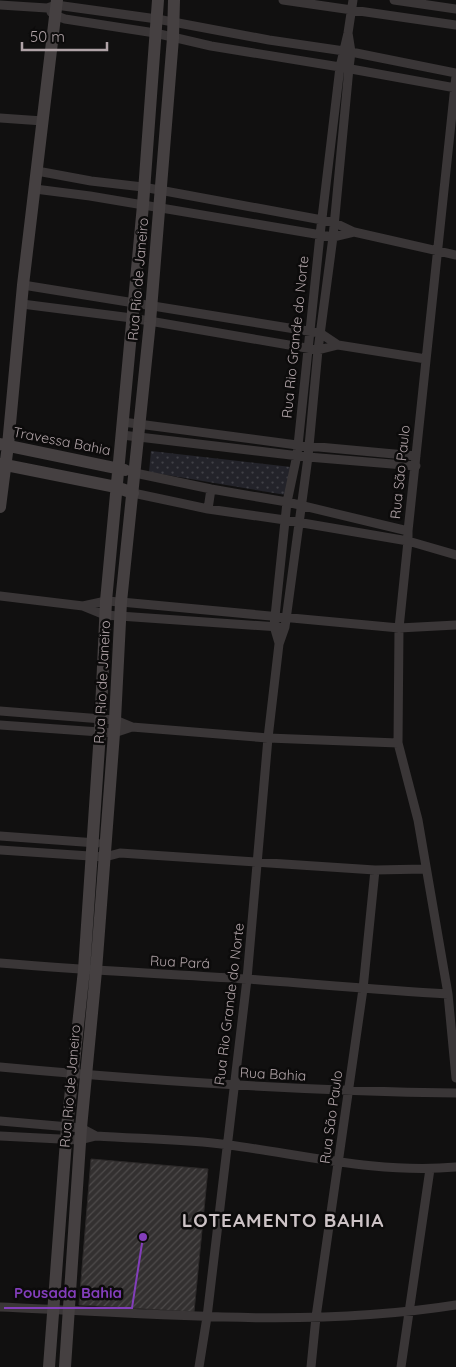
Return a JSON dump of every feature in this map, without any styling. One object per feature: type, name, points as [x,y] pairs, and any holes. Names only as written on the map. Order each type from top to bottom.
[{"type":"street","name":"Rua Rio de Janeiro","points":[[101,848],[100,719],[105,615],[143,205],[158,0]]},
{"type":"street","name":"Rua Rio de Janeiro","points":[[49,1367],[72,1074],[90,970],[114,733],[121,602],[150,322],[173,38],[174,0]]},
{"type":"street","points":[[283,0],[352,5],[456,25]]},
{"type":"street","points":[[394,0],[456,9]]},
{"type":"street","points":[[0,5],[54,7],[157,19],[346,52],[456,74]]},
{"type":"street","name":"Rua Rio Grande do Norte","points":[[279,644],[274,626],[287,502],[297,455],[307,349],[340,67],[346,52],[352,5]]},
{"type":"street","points":[[54,7],[64,19],[155,33],[212,46],[350,68],[456,88]]},
{"type":"street","points":[[0,507],[4,444],[43,121],[54,7]]},
{"type":"street","points":[[212,46],[214,29]]},
{"type":"street","points":[[267,54],[269,40]]},
{"type":"street","name":"Rua Rio Grande do Norte","points":[[199,1367],[207,1316],[247,979],[259,863],[268,738],[279,644],[286,627],[308,457],[318,350],[333,237],[333,222],[350,68],[346,52]]},
{"type":"street","name":"Rua São Paulo","points":[[456,74],[399,628],[398,743],[418,820],[454,1027],[456,1078]]},
{"type":"street","points":[[0,118],[43,121]]},
{"type":"street","points":[[37,172],[143,187],[333,222],[354,232],[456,255]]},
{"type":"street","points":[[90,196],[91,180]]},
{"type":"street","points":[[35,189],[90,196],[333,237],[354,232]]},
{"type":"street","points":[[316,277],[328,279]]},
{"type":"street","points":[[23,286],[134,302],[309,332],[320,334],[338,345],[426,359]]},
{"type":"street","points":[[73,311],[76,293]]},
{"type":"street","points":[[22,304],[132,318],[307,349],[318,350],[338,345]]},
{"type":"street","points":[[255,341],[258,324]]},
{"type":"street","points":[[303,396],[314,397]]},
{"type":"street","points":[[123,428],[140,424],[297,445],[416,456]]},
{"type":"street","points":[[123,428],[139,438],[308,457],[416,466]]},
{"type":"street","name":"Travessa Bahia","points":[[4,444],[135,473]]},
{"type":"street","points":[[2,465],[116,487],[133,493],[208,509],[299,522],[408,541],[456,555]]},
{"type":"street","points":[[135,473],[287,502],[408,531]]},
{"type":"street","points":[[208,509],[211,489]]},
{"type":"street","points":[[0,596],[83,606],[105,615],[286,627],[300,619]]},
{"type":"street","points":[[83,606],[106,602],[121,602],[399,628],[456,625]]},
{"type":"street","points":[[0,711],[115,720],[132,727],[268,738],[398,743]]},
{"type":"street","points":[[0,725],[114,733],[132,727]]},
{"type":"street","points":[[0,836],[101,848],[120,853],[375,870],[425,869]]},
{"type":"street","name":"Rua Rio de Janeiro","points":[[66,1367],[80,1134],[87,1075],[91,856],[101,848]]},
{"type":"street","points":[[0,850],[91,856]]},
{"type":"street","name":"Rua São Paulo","points":[[311,1367],[316,1317],[363,989],[375,870]]},
{"type":"street","name":"Rua Pará","points":[[0,963],[448,994]]},
{"type":"street","name":"Rua Bahia","points":[[0,1067],[72,1074],[348,1092],[456,1093]]},
{"type":"street","points":[[0,1121],[67,1127],[80,1134],[96,1136],[227,1145],[338,1162],[430,1169],[456,1167]]},
{"type":"street","points":[[0,1136],[66,1140],[80,1134]]},
{"type":"street","points":[[401,1367],[430,1169]]},
{"type":"street","points":[[59,1225],[74,1225]]},
{"type":"street","points":[[0,1307],[207,1316],[316,1317],[408,1312],[456,1305]]},
{"type":"shaded area","points":[[151,451],[291,467],[286,495],[149,472]]},
{"type":"building","points":[[91,1159],[208,1169],[194,1312],[79,1305]]},
{"type":"place","name":"Pousada Bahia","points":[[143,1237]]},
{"type":"district","name":"LOTEAMENTO BAHIA","points":[[283,1220]]}]
